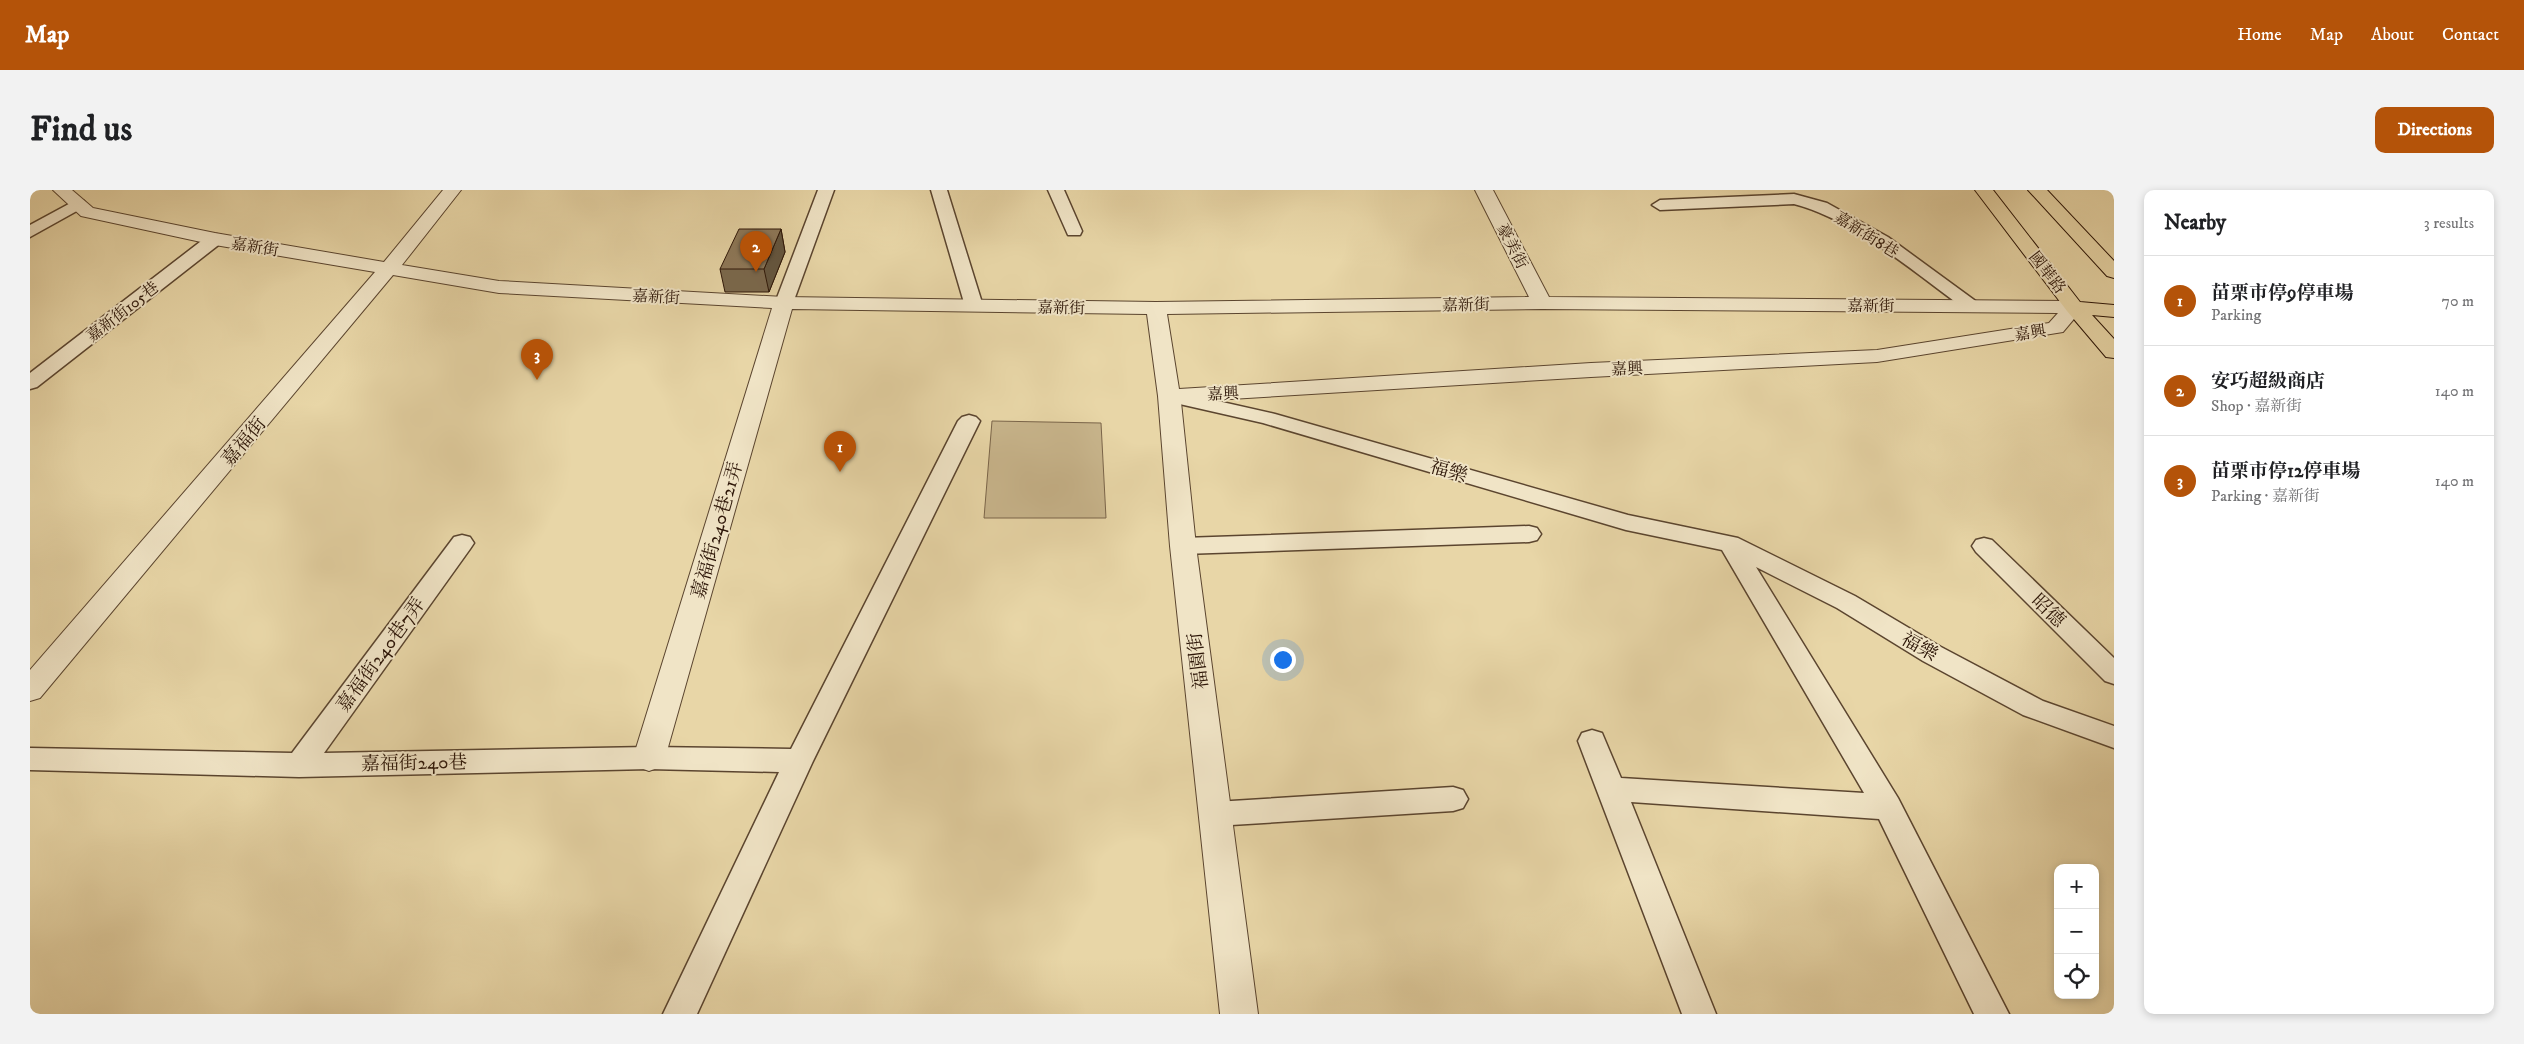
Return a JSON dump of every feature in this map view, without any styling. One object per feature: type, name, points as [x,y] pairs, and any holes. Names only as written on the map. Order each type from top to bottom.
[{"type":"main road","name":"國華路","points":[[1984,190],[2074,307],[2114,352]]},
{"type":"main road","points":[[2037,190],[2114,272]]},
{"type":"main road","points":[[2074,307],[2114,311]]},
{"type":"street","name":"嘉新街","points":[[64,190],[87,212],[215,239],[499,287],[784,303],[974,306],[1156,308],[1542,303],[2074,307]]},
{"type":"street","name":"嘉福街","points":[[30,690],[389,268],[452,190]]},
{"type":"street","name":"豪美街","points":[[1484,190],[1542,303]]},
{"type":"street","name":"嘉福街240巷21弄","points":[[649,758],[730,478],[784,303]]},
{"type":"street","name":"嘉興","points":[[1169,396],[1357,386],[1591,370],[1877,356],[2056,328],[2074,307]]},
{"type":"street","name":"福園街","points":[[1156,308],[1169,396],[1183,546],[1239,1014]]},
{"type":"lane","points":[[784,303],[826,190]]},
{"type":"lane","points":[[939,190],[974,306]]},
{"type":"lane","points":[[1056,190],[1074,231]]},
{"type":"lane","points":[[1724,190],[1738,202]]},
{"type":"lane","name":"嘉新街8巷","points":[[1660,205],[1794,199],[1821,206],[1882,241],[1972,305]]},
{"type":"lane","points":[[30,232],[78,204]]},
{"type":"lane","name":"嘉新街105巷","points":[[30,383],[215,239]]},
{"type":"lane","name":"福樂","points":[[1169,396],[1268,418],[1626,522],[1730,544],[1846,602],[1932,654],[2033,708],[2114,737]]},
{"type":"lane","points":[[680,1014],[799,761],[969,421]]},
{"type":"lane","points":[[1183,546],[1529,534]]},
{"type":"lane","name":"嘉福街240巷7弄","points":[[299,765],[462,543]]},
{"type":"lane","points":[[1730,544],[1888,807],[1992,1014]]},
{"type":"lane","name":"昭德","points":[[1984,546],[2114,674]]},
{"type":"lane","points":[[1592,741],[1699,1014]]},
{"type":"lane","name":"嘉福街240巷","points":[[30,759],[299,765],[649,758],[799,761]]},
{"type":"lane","points":[[1611,789],[1888,807]]},
{"type":"lane","points":[[1216,814],[1453,799]]},
{"type":"shaded area","points":[[992,421],[1101,423],[1106,518],[984,518]]},
{"type":"building","points":[[739,229],[781,229],[764,269],[720,269]]},
{"type":"place","name":"安巧超級商店","points":[[756,272]]},
{"type":"place","name":"苗栗市停12停車場","points":[[537,380]]},
{"type":"place","name":"苗栗市停9停車場","points":[[840,472]]}]
